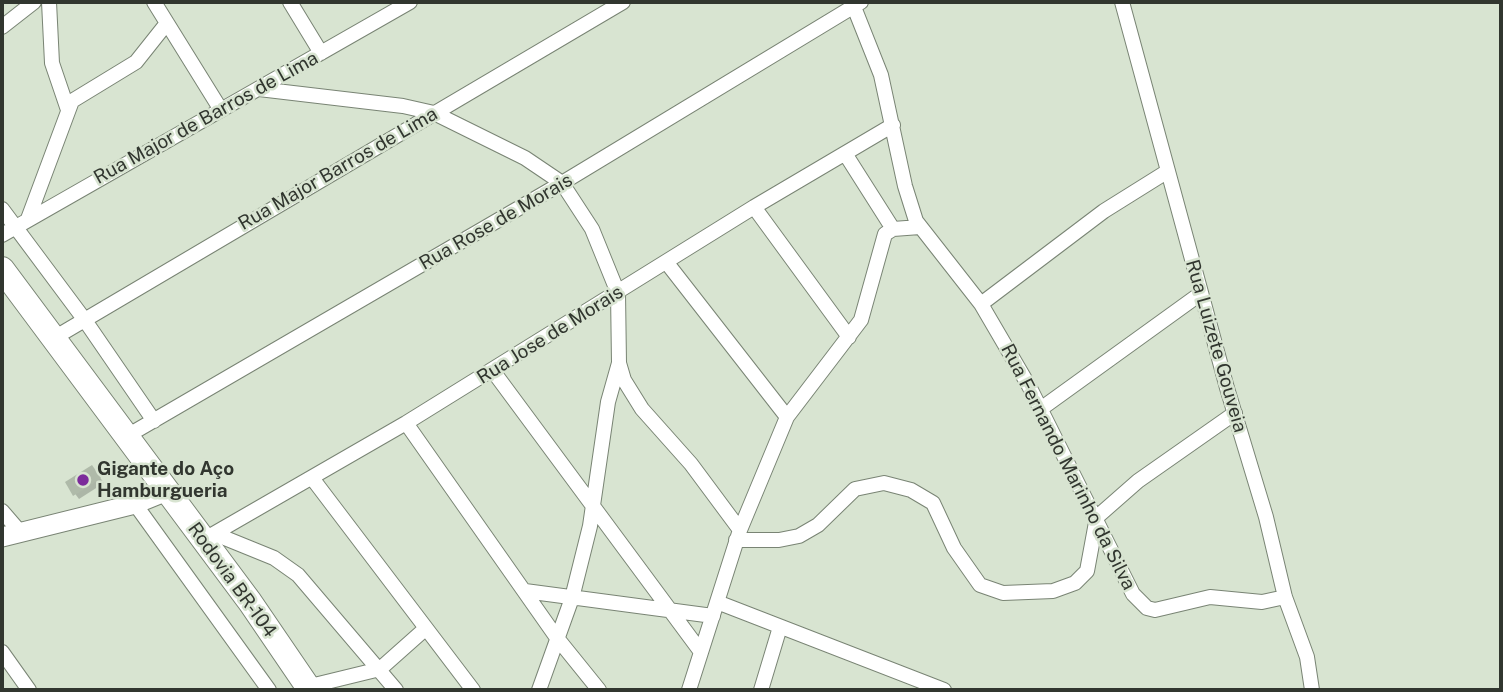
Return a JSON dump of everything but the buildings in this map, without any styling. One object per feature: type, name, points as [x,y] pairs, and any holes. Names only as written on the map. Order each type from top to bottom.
[{"type":"highway","name":"Rodovia BR-104","points":[[2,269],[167,491],[209,537],[305,689]]},
{"type":"street","points":[[2,27],[34,2]]},
{"type":"street","points":[[49,2],[52,63],[68,110]]},
{"type":"street","points":[[154,2],[221,110]]},
{"type":"street","points":[[290,2],[321,54]]},
{"type":"street","name":"Rua Major de Barros de Lima","points":[[2,235],[410,2]]},
{"type":"street","name":"Rua Major Barros de Lima","points":[[54,338],[623,2]]},
{"type":"street","name":"Rua Luizete Gouveia","points":[[1122,2],[1200,294],[1266,517],[1285,597],[1307,657],[1312,690]]},
{"type":"street","name":"Rua Fernando Marinho da Silva","points":[[856,3],[881,75],[908,200],[920,228],[981,304],[1042,408],[1133,594],[1147,608],[1165,609],[1210,597],[1262,602],[1285,597]]},
{"type":"street","name":"Rua Rose de Morais","points":[[127,436],[562,183],[856,3]]},
{"type":"street","points":[[22,223],[75,97],[113,79],[136,62],[167,23]]},
{"type":"street","points":[[259,89],[403,106],[434,113],[525,158],[562,183],[587,220],[618,293],[619,363],[624,380],[634,398],[691,464],[738,535],[779,540],[799,536],[818,525],[855,489],[884,483],[911,490],[933,503],[954,548],[980,585],[1003,593],[1037,593],[1071,585],[1085,575],[1097,517],[1138,481],[1235,413]]},
{"type":"street","name":"Rua Jose de Morais","points":[[209,537],[493,371],[754,207],[893,125]]},
{"type":"street","points":[[846,155],[893,229]]},
{"type":"street","points":[[981,304],[1093,218],[1168,171]]},
{"type":"street","points":[[754,207],[849,337]]},
{"type":"street","points":[[2,209],[22,223],[154,421]]},
{"type":"street","points":[[689,690],[738,535],[787,417],[849,337],[865,311],[883,238],[893,229],[920,228]]},
{"type":"street","points":[[667,263],[787,417]]},
{"type":"street","points":[[1042,408],[1200,294]]},
{"type":"street","points":[[539,690],[572,598],[593,509],[608,402],[619,363]]},
{"type":"street","points":[[493,371],[701,652]]},
{"type":"street","points":[[406,423],[557,638],[599,690]]},
{"type":"street","points":[[312,478],[473,690]]},
{"type":"street","points":[[2,511],[11,535],[135,504],[167,491]]},
{"type":"street","points":[[135,504],[269,690]]},
{"type":"street","points":[[209,537],[274,558],[298,575],[396,690]]},
{"type":"street","points":[[525,591],[669,609],[715,609],[780,627],[924,687],[944,690]]},
{"type":"street","points":[[765,687],[780,627]]},
{"type":"street","points":[[305,689],[380,669],[425,629]]},
{"type":"street","points":[[3,655],[29,690]]},
{"type":"place","name":"Gigante do Aço Hamburgueria","points":[[83,480]]}]
